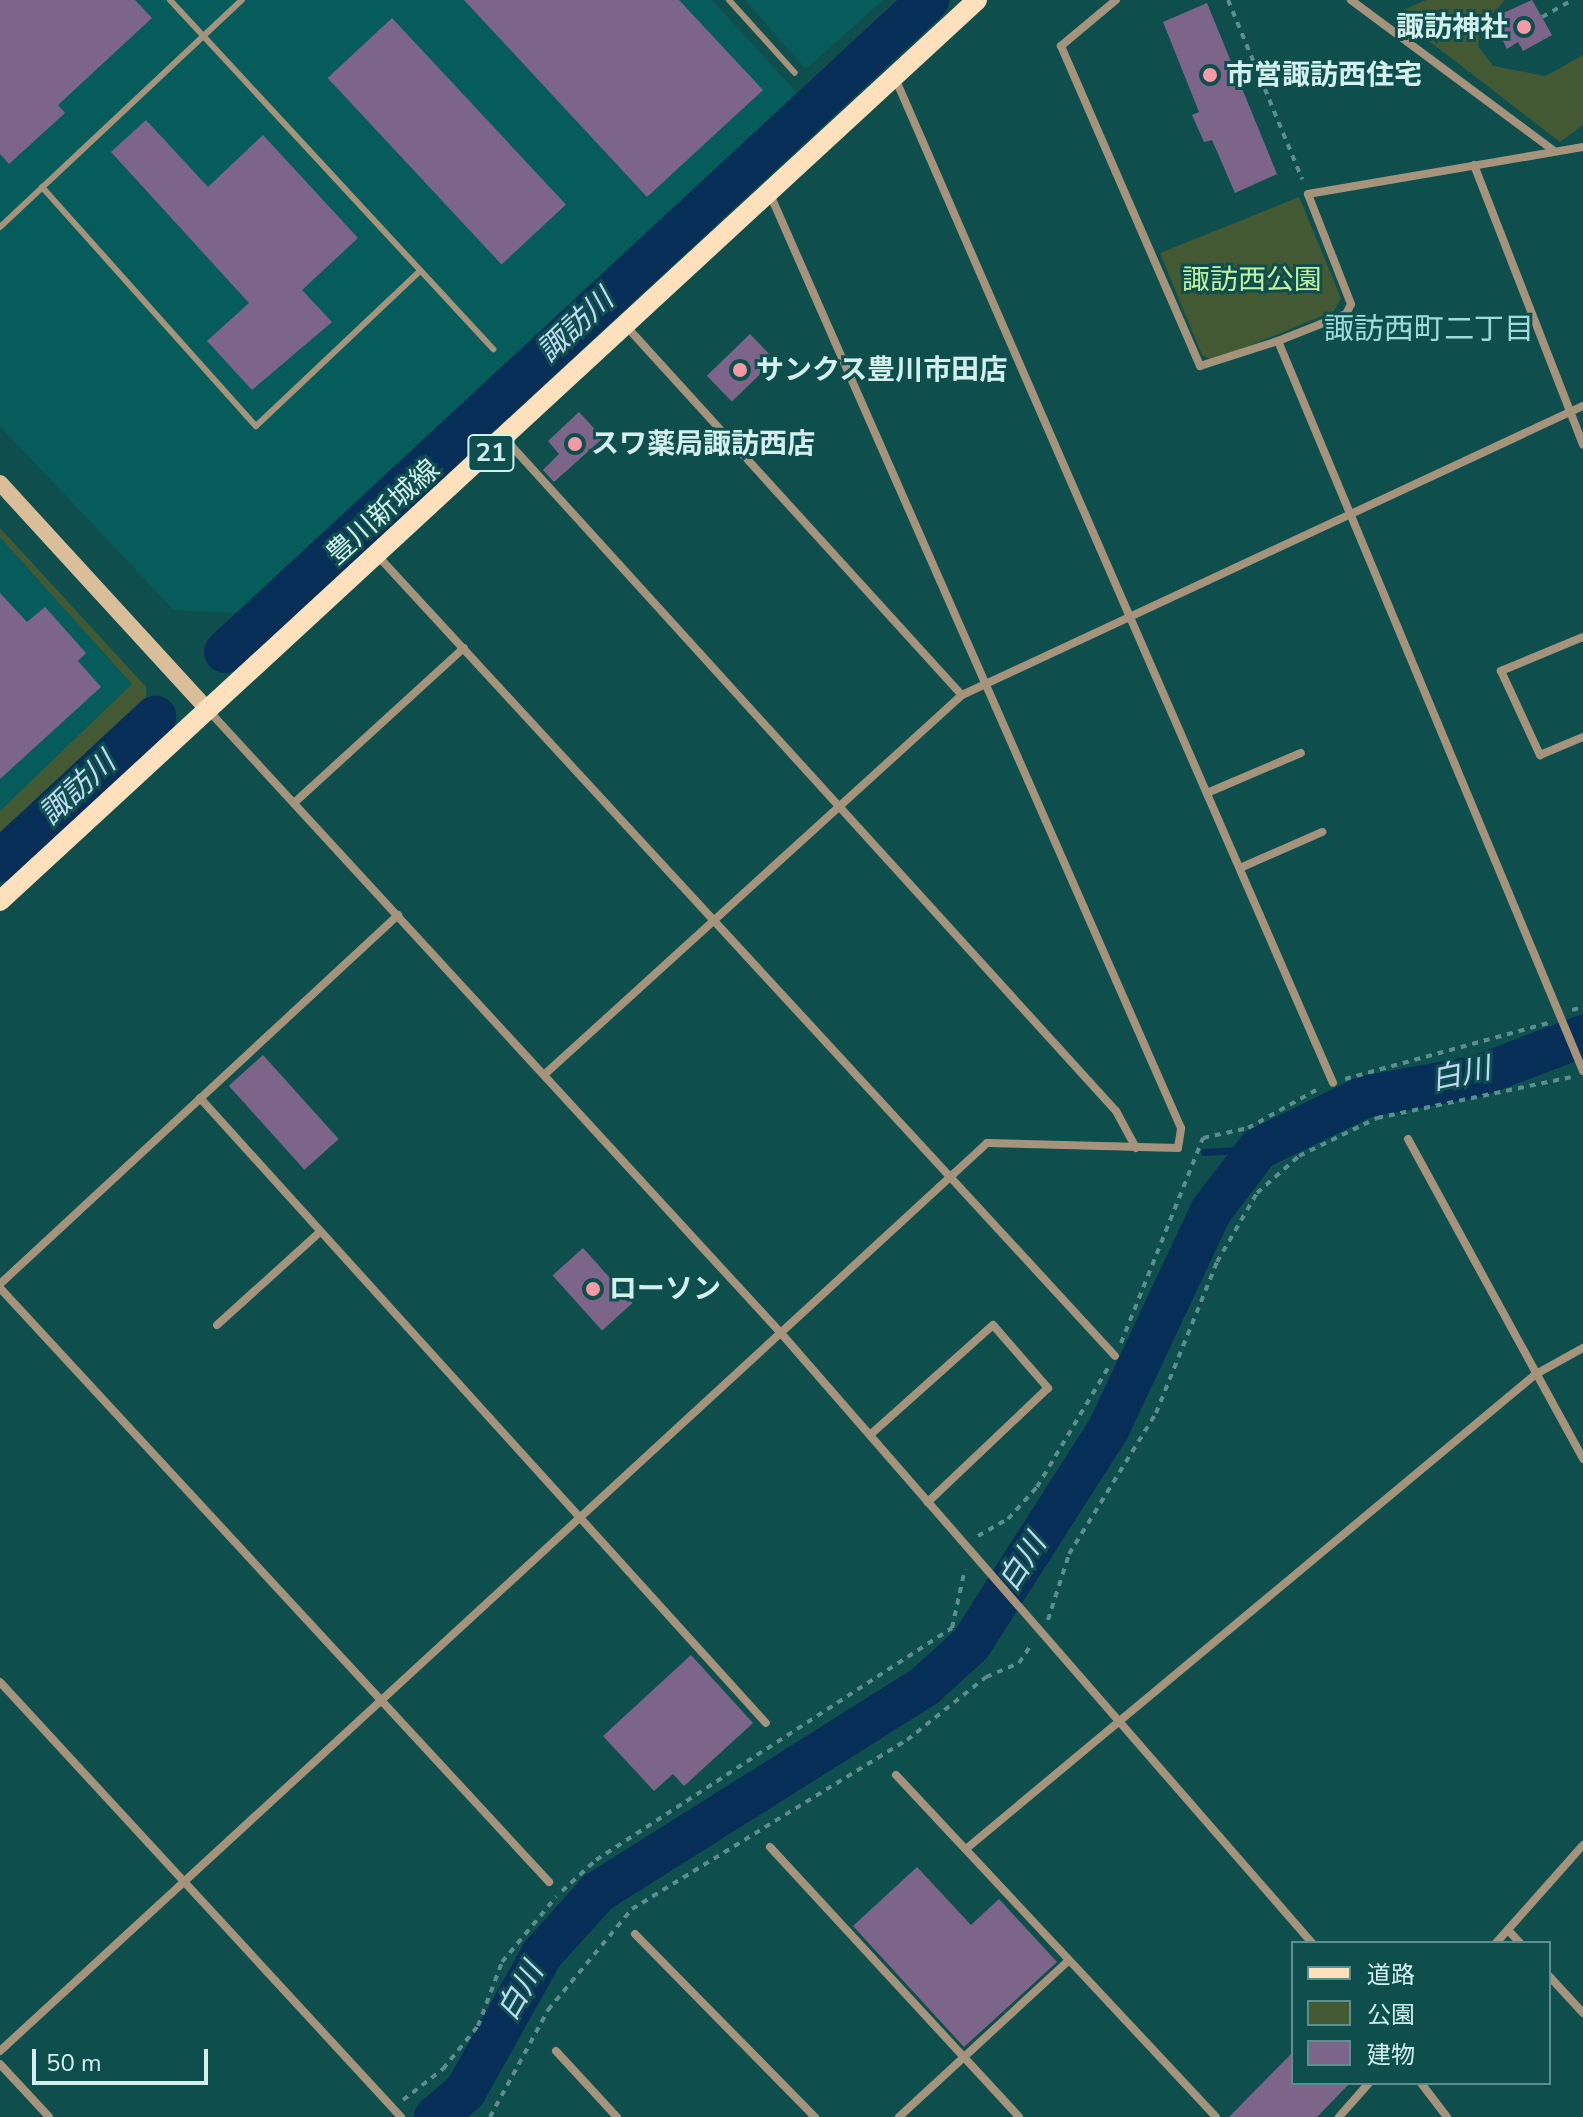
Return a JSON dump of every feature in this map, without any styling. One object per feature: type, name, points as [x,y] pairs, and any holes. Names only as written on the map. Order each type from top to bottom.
[{"type":"main road","name":"豊川新城線","points":[[0,901],[377,554],[506,440],[894,74],[977,0]]},
{"type":"street","points":[[1116,0],[1061,46],[1200,366],[1278,341],[1346,314],[1351,304],[1308,194],[1583,147]]},
{"type":"street","points":[[1351,0],[1554,151]]},
{"type":"street","points":[[894,74],[1333,1083]]},
{"type":"street","points":[[1474,165],[1583,444]]},
{"type":"street","points":[[0,2051],[384,1702],[576,1518],[987,1143],[1178,1148],[1181,1128],[768,192]]},
{"type":"street","points":[[626,325],[962,695]]},
{"type":"street","points":[[1278,341],[1556,1020],[1582,1071]]},
{"type":"street","points":[[545,1074],[837,804],[962,695],[1128,612],[1583,406]]},
{"type":"street","points":[[506,440],[1116,1111],[1136,1148]]},
{"type":"street","points":[[0,483],[780,1332],[1117,1720],[1255,1869],[1310,1941]]},
{"type":"street","points":[[377,554],[1115,1356]]},
{"type":"street","points":[[1583,637],[1501,671],[1540,755],[1583,737]]},
{"type":"street","points":[[294,803],[464,648]]},
{"type":"street","points":[[1207,793],[1301,753]]},
{"type":"street","points":[[1240,868],[1322,832]]},
{"type":"street","points":[[398,915],[0,1286],[549,1882]]},
{"type":"street","points":[[200,1098],[576,1518],[766,1723]]},
{"type":"street","points":[[1408,1139],[1583,1459]]},
{"type":"street","points":[[217,1325],[320,1232]]},
{"type":"street","points":[[870,1435],[993,1325],[1048,1388],[928,1502]]},
{"type":"street","points":[[966,1849],[1117,1720],[1382,1508],[1536,1374],[1583,1348]]},
{"type":"street","points":[[0,1682],[397,2113]]},
{"type":"street","points":[[896,1775],[1216,2117]]},
{"type":"street","points":[[1498,1941],[1583,1845]]},
{"type":"street","points":[[770,1847],[1019,2117]]},
{"type":"street","points":[[1508,1930],[1518,1941]]},
{"type":"street","points":[[635,1934],[815,2117]]},
{"type":"street","points":[[899,2117],[1069,1960]]},
{"type":"street","points":[[1551,1978],[1583,2013]]},
{"type":"street","points":[[556,2051],[617,2117]]},
{"type":"street","points":[[0,2064],[49,2117]]},
{"type":"street","points":[[1339,2117],[1367,2085]]},
{"type":"street","points":[[1423,2085],[1447,2117]]},
{"type":"lane","points":[[170,0],[493,349]]},
{"type":"lane","points":[[0,227],[242,0]]},
{"type":"lane","points":[[729,0],[795,73]]},
{"type":"lane","points":[[42,187],[256,426],[420,271]]},
{"type":"path","points":[[1228,0],[1308,194]]},
{"type":"path","points":[[1542,17],[1573,0]]},
{"type":"path","points":[[397,2113],[443,2069],[478,2026],[502,1962],[542,1909],[596,1860],[952,1628],[966,1543],[1008,1519],[1037,1487],[1115,1356],[1203,1138],[1248,1128],[1333,1083],[1414,1056],[1538,1029],[1583,1007]]},
{"type":"path","points":[[490,2117],[548,2010],[632,1909],[907,1740],[986,1677],[1019,1663],[1060,1599],[1069,1554],[1156,1413],[1217,1262],[1257,1193],[1299,1156],[1377,1118],[1582,1071]]},
{"type":"shaded area","points":[[0,0],[712,0],[797,93],[236,613],[174,610],[0,426]]},
{"type":"shaded area","points":[[745,0],[883,0],[806,69]]},
{"type":"shaded area","points":[[0,528],[146,687],[0,822]]},
{"type":"green space","points":[[1426,0],[1505,0],[1480,27],[1478,46],[1493,66],[1546,76],[1583,55],[1583,125],[1560,142],[1394,14]]},
{"type":"green space","name":"諏訪西公園","points":[[1299,197],[1341,298],[1334,311],[1213,361],[1202,355],[1160,253]]},
{"type":"green space","points":[[0,528],[146,687],[146,715],[0,851],[0,811],[132,684],[0,537]]},
{"type":"building","points":[[0,0],[135,0],[152,18],[58,105],[65,113],[9,164],[0,154]]},
{"type":"building","points":[[464,0],[679,0],[763,90],[647,197]]},
{"type":"building","name":"諏訪神社","points":[[1532,0],[1552,35],[1523,51],[1518,42],[1507,49],[1497,29],[1506,24],[1501,14]]},
{"type":"building","name":"市営諏訪西住宅","points":[[1207,3],[1277,174],[1235,193],[1212,140],[1204,142],[1192,115],[1199,112],[1163,22]]},
{"type":"building","points":[[392,18],[566,204],[502,265],[328,78]]},
{"type":"building","points":[[146,120],[208,187],[263,135],[358,238],[302,290],[332,322],[252,390],[207,341],[249,303],[111,152]]},
{"type":"building","points":[[750,334],[775,360],[732,402],[707,376]]},
{"type":"building","points":[[579,412],[603,438],[554,482],[543,470],[559,454],[548,441]]},
{"type":"building","points":[[0,593],[27,622],[45,607],[86,653],[78,661],[101,687],[0,779]]},
{"type":"building","points":[[263,1055],[339,1139],[304,1170],[229,1086]]},
{"type":"building","name":"ローソン","points":[[583,1248],[633,1303],[602,1330],[553,1275]]},
{"type":"building","points":[[691,1655],[753,1723],[684,1786],[673,1774],[654,1791],[603,1736]]},
{"type":"building","points":[[917,1867],[971,1925],[999,1899],[1057,1962],[964,2047],[853,1926]]},
{"type":"building","points":[[1291,2054],[1291,2085],[1348,2085],[1317,2117],[1229,2117]]},
{"type":"waterway","name":"諏訪川","points":[[225,652],[928,0]]},
{"type":"waterway","name":"諏訪川","points":[[0,861],[155,717]]},
{"type":"waterway","name":"白川","points":[[435,2117],[465,2092],[542,1954],[598,1892],[925,1686],[971,1644],[1108,1430],[1211,1211],[1258,1149],[1364,1097],[1478,1076],[1583,1036]]},
{"type":"waterway","points":[[1204,1152],[1258,1149]]},
{"type":"place","name":"諏訪神社","points":[[1524,27]]},
{"type":"place","name":"市営諏訪西住宅","points":[[1210,75]]},
{"type":"place","name":"サンクス豊川市田店","points":[[740,370]]},
{"type":"place","name":"スワ薬局諏訪西店","points":[[575,444]]},
{"type":"place","name":"ローソン","points":[[593,1289]]},
{"type":"district","name":"諏訪西町二丁目","points":[[1429,330]]}]
